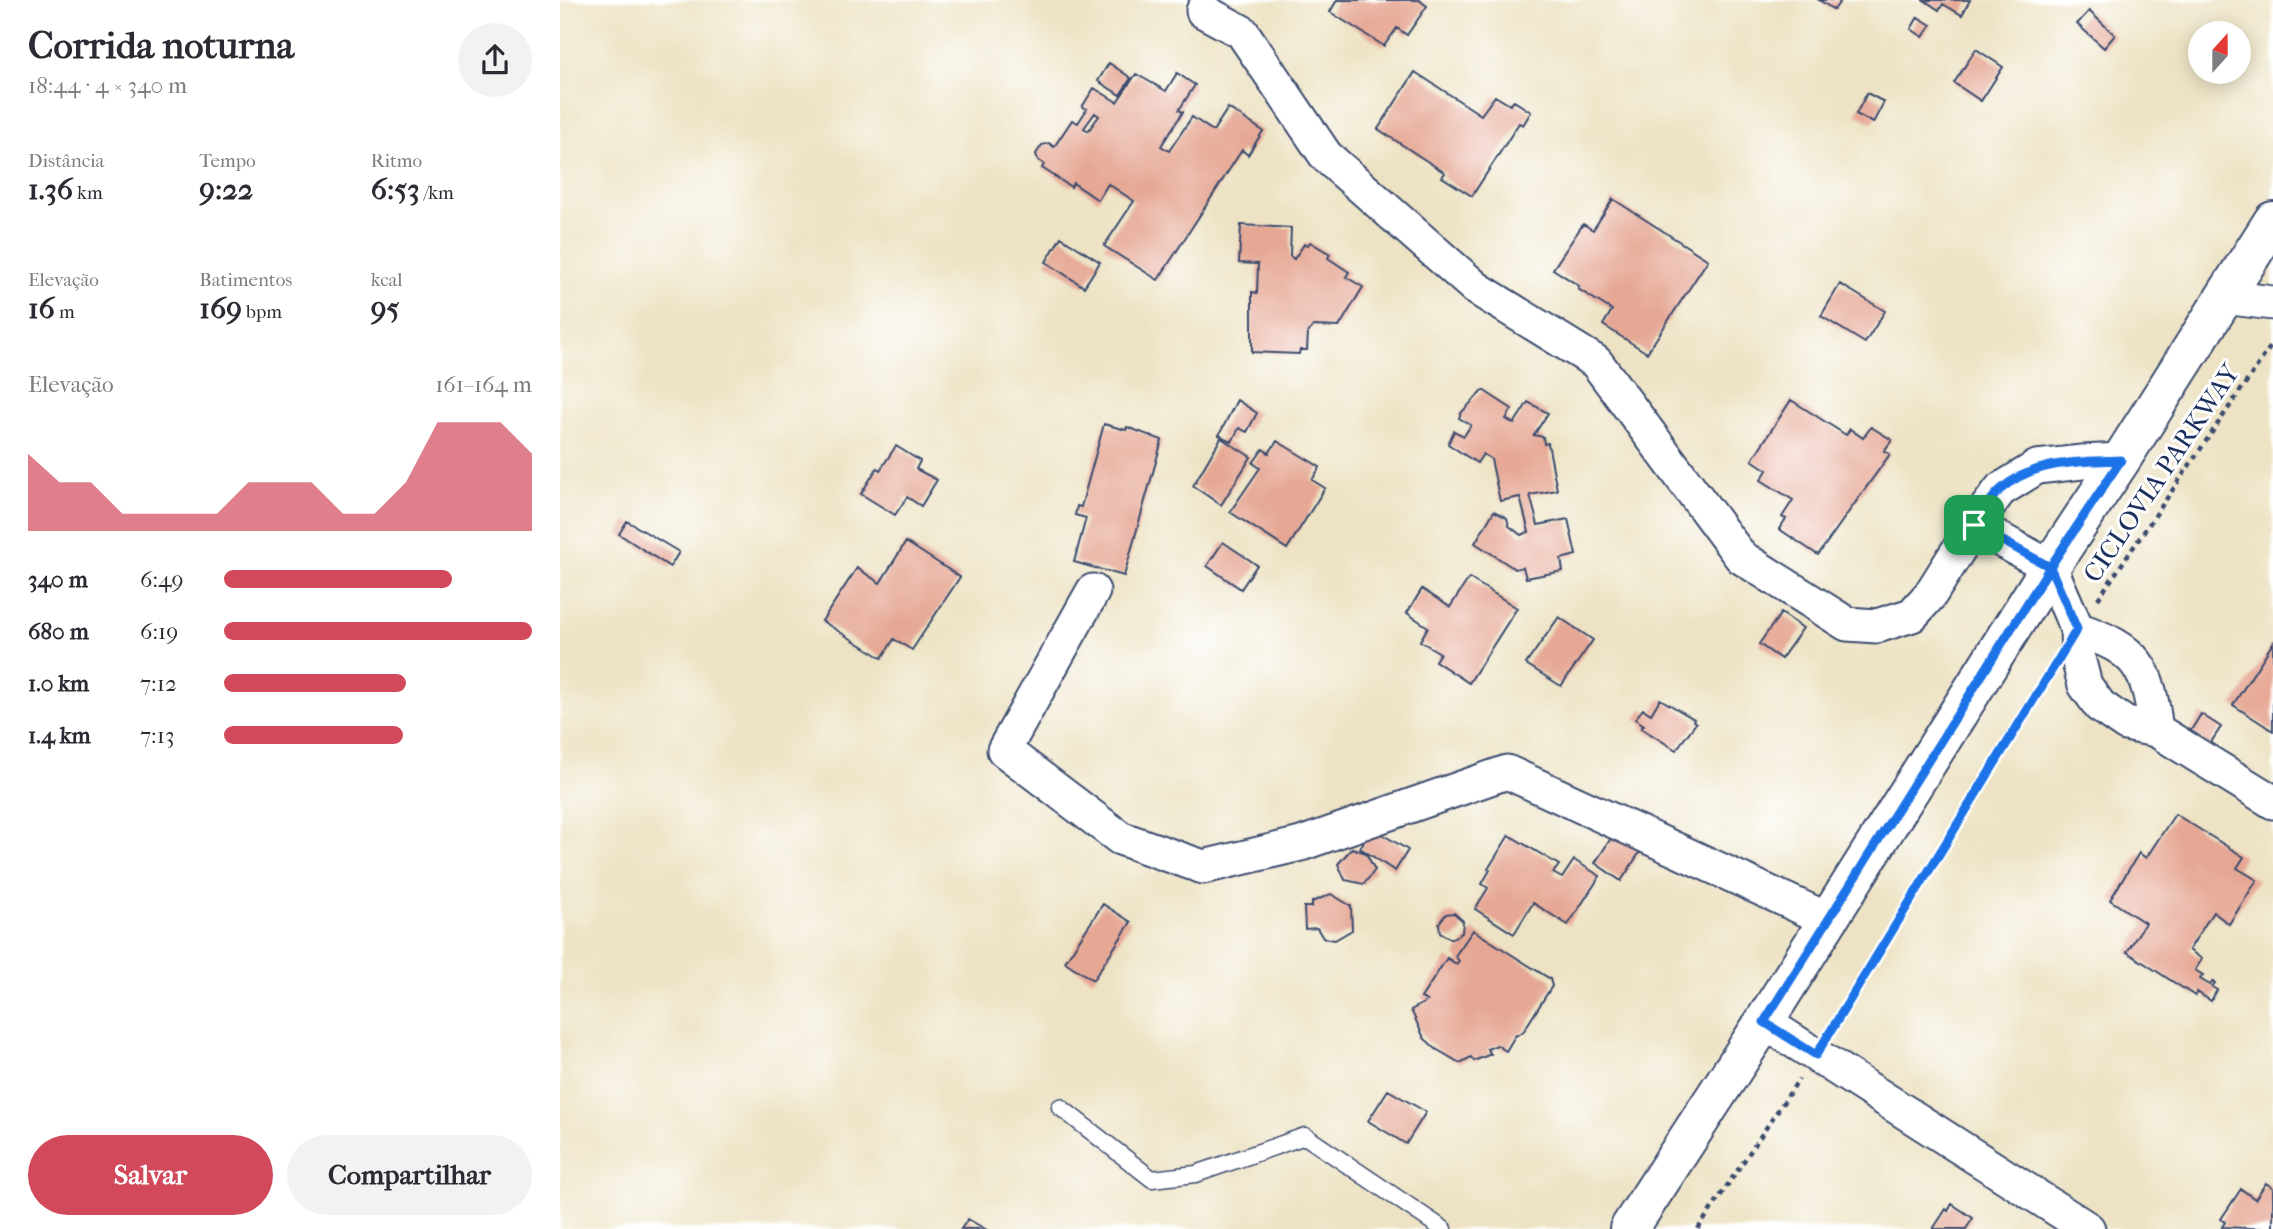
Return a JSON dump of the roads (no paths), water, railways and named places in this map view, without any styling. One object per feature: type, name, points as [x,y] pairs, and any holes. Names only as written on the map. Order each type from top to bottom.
[{"type":"main road","points":[[1629,1229],[1764,1022],[2050,567],[2273,221]]},
{"type":"street","points":[[1203,11],[1242,32],[1326,156],[1476,288],[1596,362],[1741,557],[1847,624],[1877,626],[1912,615],[1930,594],[2000,490],[2037,467],[2082,461],[2121,460]]},
{"type":"street","points":[[2223,297],[2273,303]]},
{"type":"street","points":[[1974,525],[2050,567],[2077,629],[2078,658],[2085,685],[2101,706],[2126,724],[2157,730],[2273,802]]},
{"type":"street","points":[[1093,591],[1004,750],[1119,838],[1203,867],[1300,844],[1507,772],[1829,919]]},
{"type":"street","points":[[2077,629],[2108,640],[2129,653],[2145,676],[2157,730]]},
{"type":"street","points":[[1764,1022],[2088,1229]]},
{"type":"lane","points":[[1060,1107],[1152,1179],[1196,1174],[1305,1136],[1443,1229]]}]
